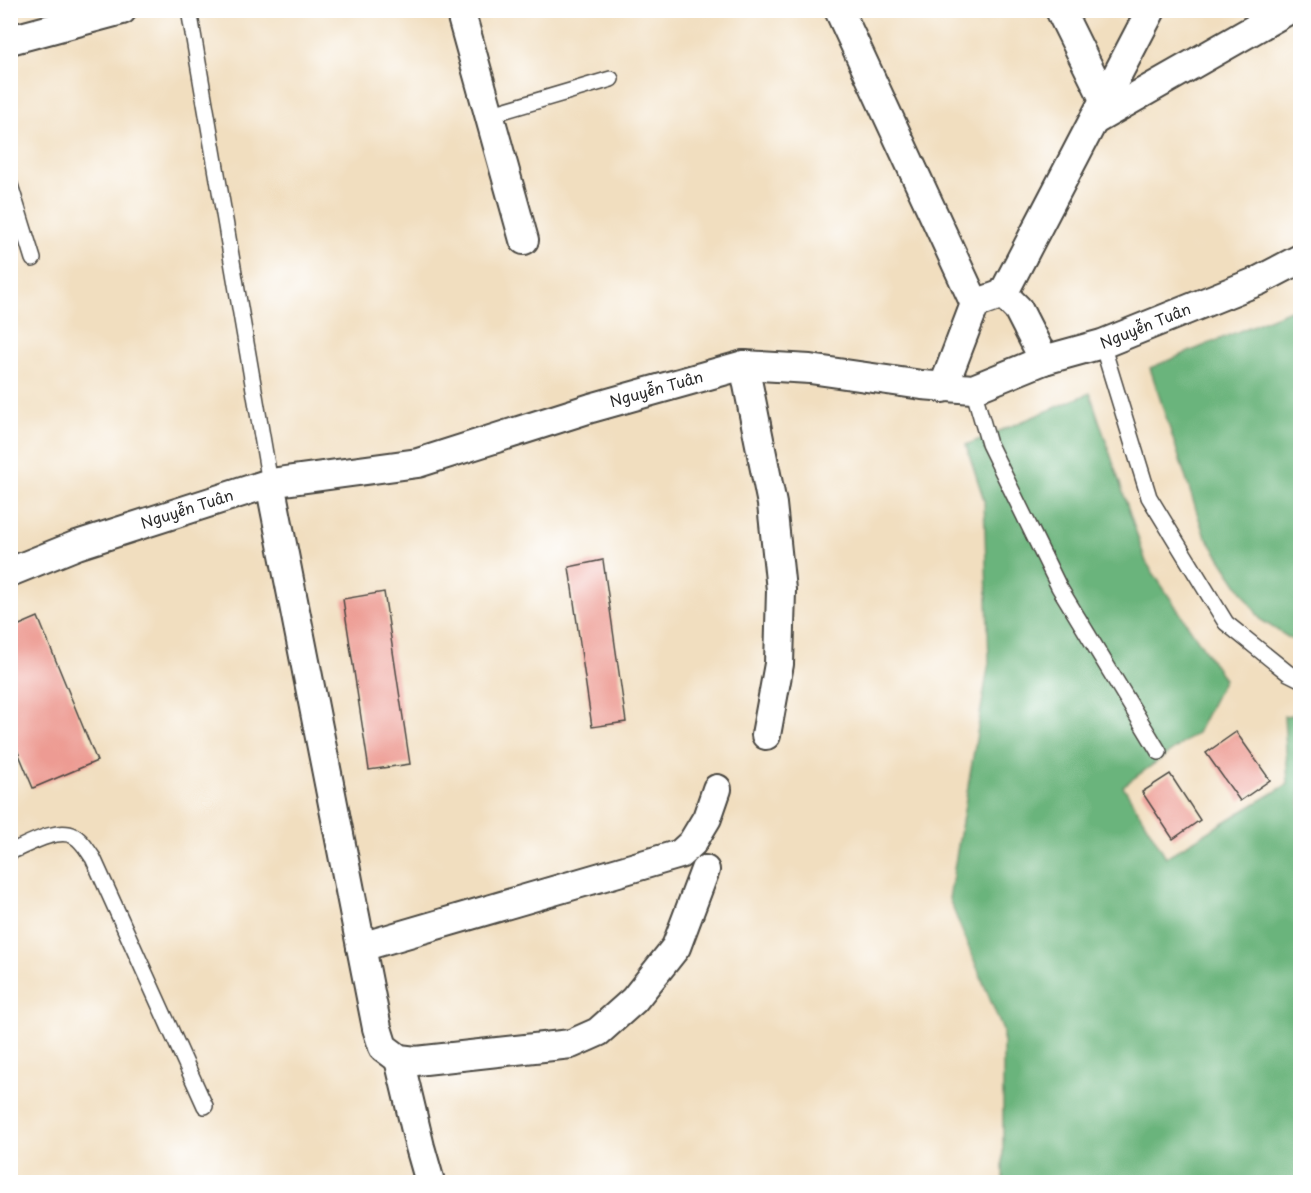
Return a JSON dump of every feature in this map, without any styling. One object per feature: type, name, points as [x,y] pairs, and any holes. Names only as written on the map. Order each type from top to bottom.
[{"type":"street","points":[[10,40],[122,10]]},
{"type":"street","points":[[460,10],[524,240]]},
{"type":"street","points":[[839,10],[975,304],[944,388]]},
{"type":"street","points":[[1060,10],[1100,110]]},
{"type":"street","points":[[975,304],[1003,294],[1151,10]]},
{"type":"street","points":[[1100,110],[1288,10]]},
{"type":"street","name":"Nguyễn Tuân","points":[[10,572],[77,545],[270,483],[418,463],[591,408],[744,365],[810,369],[944,388],[973,389],[1044,360],[1102,344],[1258,281],[1300,259]]},
{"type":"street","points":[[1003,294],[1018,309],[1044,360]]},
{"type":"street","points":[[744,365],[772,504],[781,590],[779,664],[766,735]]},
{"type":"street","points":[[270,483],[377,1028],[383,1047],[399,1059],[416,1061],[571,1044],[598,1032],[634,1000],[676,948],[705,870]]},
{"type":"street","points":[[361,947],[680,854],[692,843],[707,818],[717,789]]},
{"type":"street","points":[[399,1059],[430,1182]]},
{"type":"lane","points":[[189,10],[270,483]]},
{"type":"lane","points":[[489,115],[611,79]]},
{"type":"lane","points":[[10,185],[33,260]]},
{"type":"lane","points":[[1102,344],[1149,497],[1226,623],[1287,673],[1300,679]]},
{"type":"lane","points":[[973,389],[989,444],[1059,587],[1159,752]]},
{"type":"lane","points":[[10,852],[58,833],[73,835],[83,843],[93,858],[205,1106]]},
{"type":"green space","points":[[1300,306],[1300,645],[1261,620],[1204,534],[1150,368]]},
{"type":"green space","points":[[1090,393],[1146,562],[1224,679],[1197,733],[1123,786],[1166,857],[1288,784],[1284,716],[1300,714],[1300,1182],[1003,1182],[1003,1031],[949,899],[989,662],[984,500],[966,445]]},
{"type":"building","points":[[603,560],[626,722],[592,727],[569,567]]},
{"type":"building","points":[[384,592],[410,764],[369,770],[343,599]]},
{"type":"building","points":[[38,617],[97,761],[33,788],[10,733],[10,629]]},
{"type":"building","points":[[1236,732],[1270,780],[1240,801],[1206,753]]},
{"type":"building","points":[[1170,774],[1200,820],[1173,839],[1142,792]]}]
